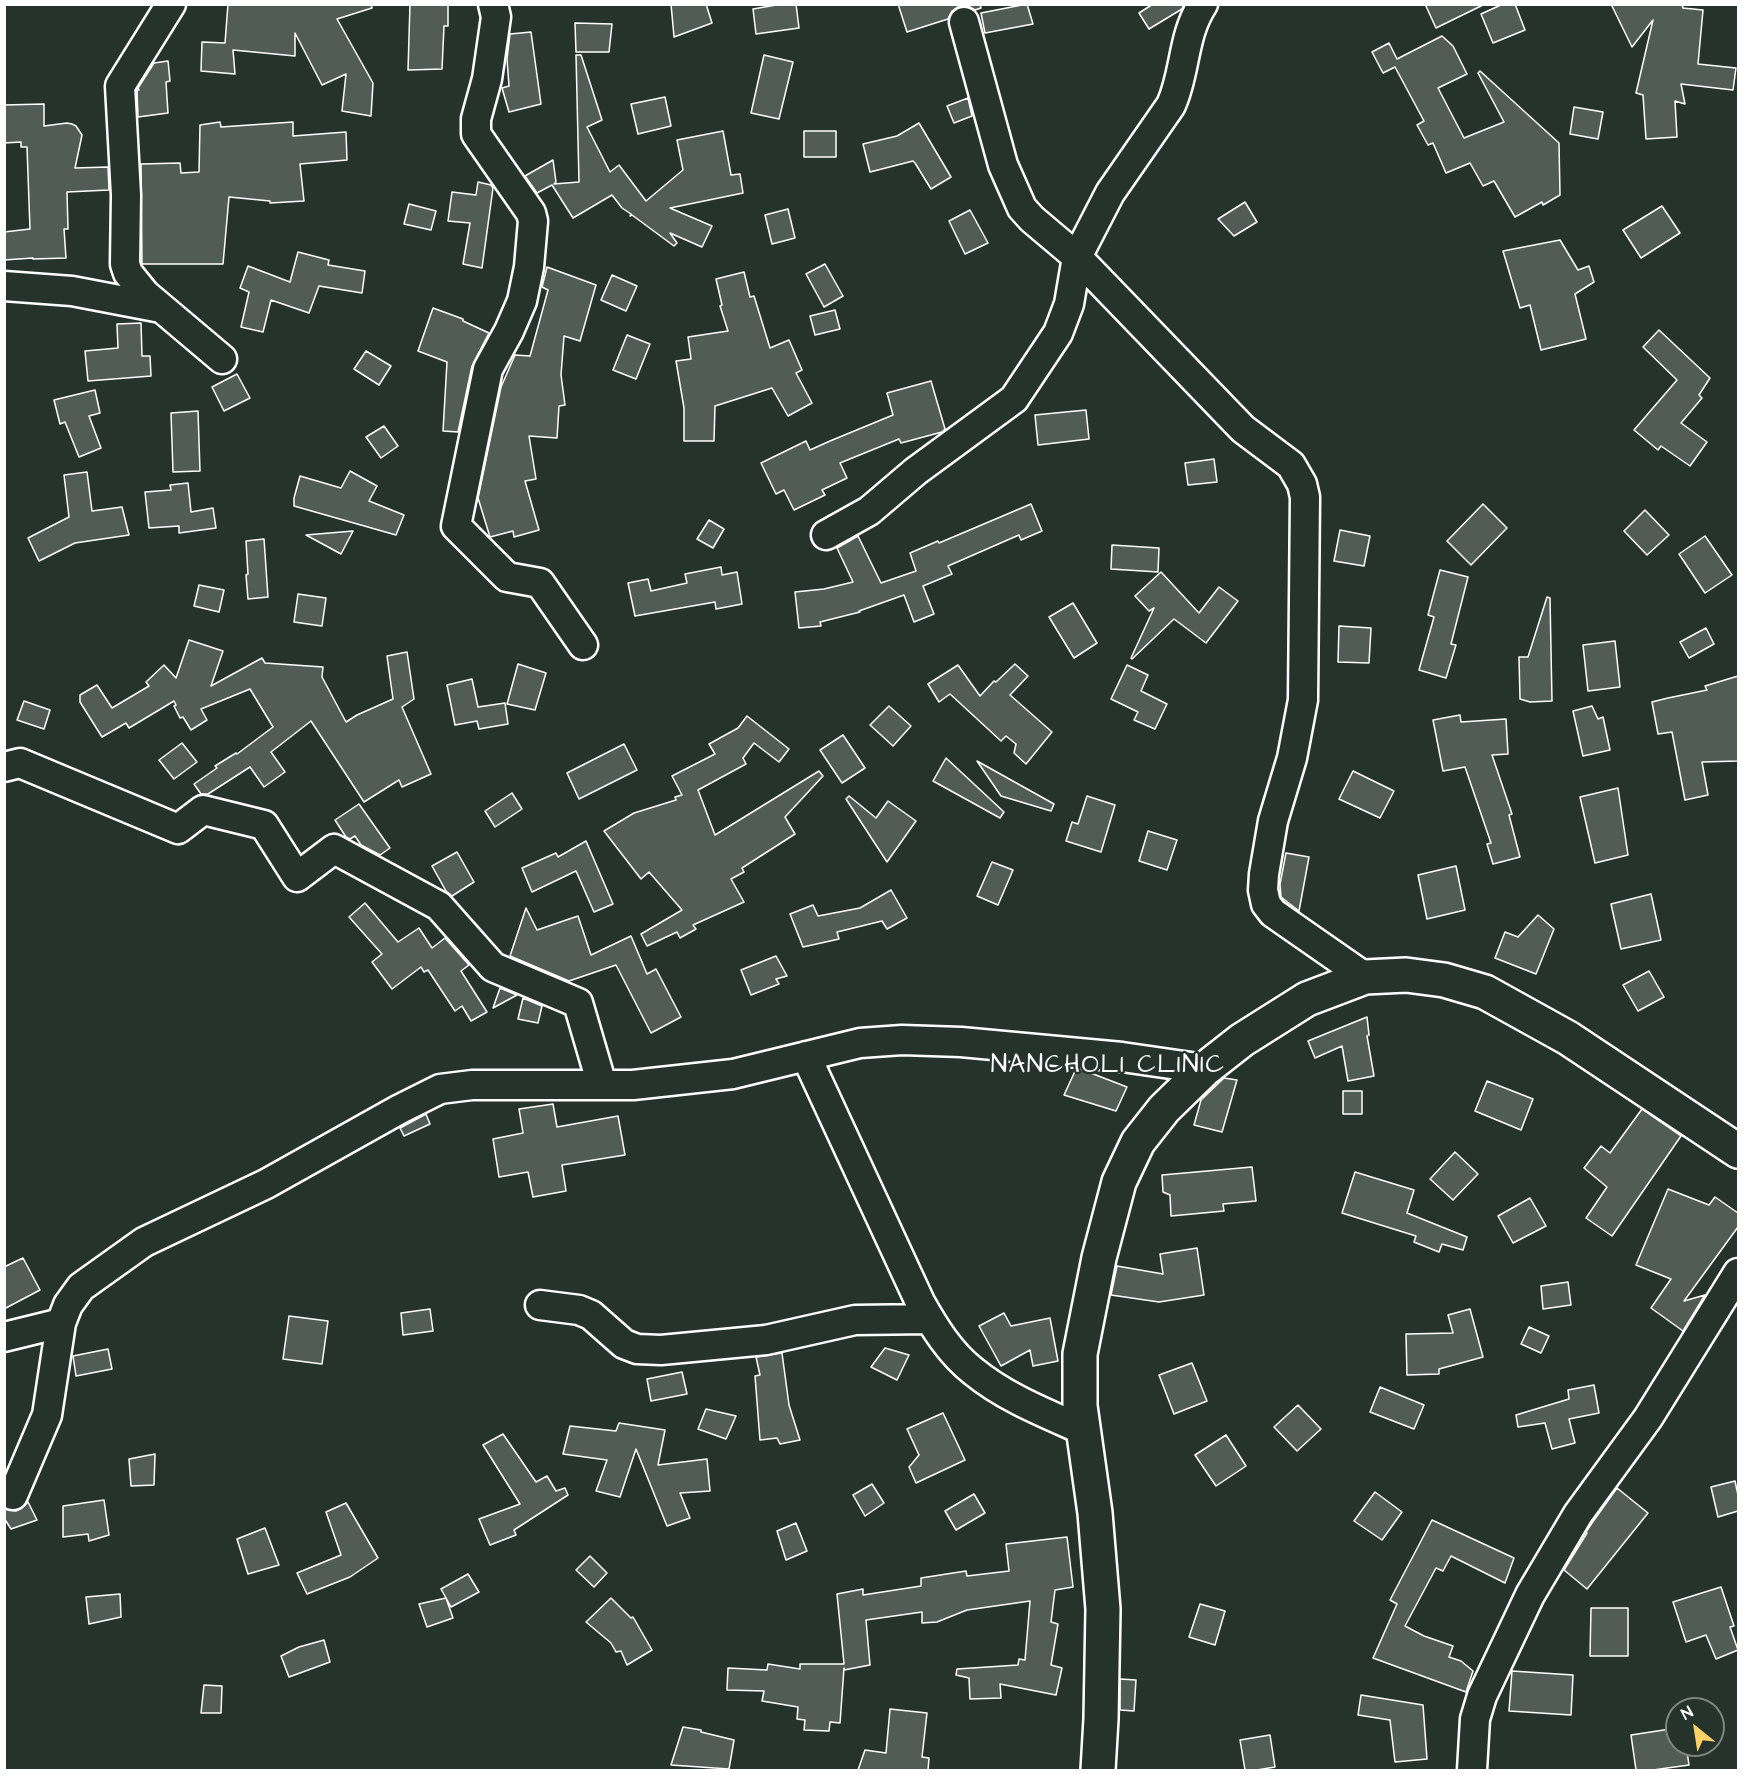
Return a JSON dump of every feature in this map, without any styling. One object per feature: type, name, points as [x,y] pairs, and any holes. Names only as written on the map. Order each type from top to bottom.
[{"type":"street","points":[[171,4],[120,83],[126,195],[125,264],[137,286],[222,359]]},
{"type":"street","points":[[493,4],[496,17],[487,78],[476,119],[476,134],[531,213],[533,221],[530,267],[522,300],[509,331],[488,369],[456,526],[507,576],[540,583],[583,645]]},
{"type":"street","points":[[826,535],[869,511],[916,471],[1014,399],[1058,333],[1070,304],[1077,257],[1110,193],[1171,105],[1189,33],[1203,4]]},
{"type":"street","points":[[964,22],[1003,165],[1022,208],[1077,257],[1243,429],[1291,465],[1302,484],[1305,497],[1303,700],[1292,758],[1273,821],[1263,890],[1266,904],[1273,913],[1365,977]]},
{"type":"street","points":[[4,286],[72,291],[161,308]]},
{"type":"street","points":[[4,767],[20,763],[178,829],[203,810],[264,825],[297,877],[334,849],[439,906],[493,967],[579,1003],[602,1085]]},
{"type":"street","points":[[1098,1770],[1103,1609],[1095,1512],[1080,1406],[1080,1354],[1099,1258],[1119,1182],[1138,1142],[1164,1109],[1205,1069],[1242,1040],[1307,999],[1365,977],[1406,975],[1444,980],[1485,992],[1568,1038],[1738,1151]]},
{"type":"street","points":[[13,1495],[47,1415],[61,1323],[68,1305],[81,1287],[144,1242],[266,1184],[440,1089],[472,1085],[633,1085],[733,1074],[860,1043],[902,1040],[961,1042],[1122,1057],[1205,1069]]},
{"type":"street","points":[[806,1056],[920,1302],[951,1349],[972,1371],[1014,1399],[1083,1430]]},
{"type":"street","points":[[1472,1770],[1475,1719],[1482,1696],[1530,1595],[1578,1514],[1648,1418],[1738,1272]]},
{"type":"street","points":[[540,1305],[591,1315],[624,1344],[637,1349],[661,1350],[766,1340],[855,1320],[930,1319]]},
{"type":"street","points":[[4,1337],[61,1323]]},
{"type":"building","points":[[228,4],[371,4],[372,8],[337,19],[373,83],[371,116],[342,111],[346,74],[322,85],[295,33],[295,56],[233,50],[235,74],[201,71],[202,42],[225,43]]},
{"type":"building","points":[[410,4],[448,4],[448,26],[444,26],[442,69],[408,70]]},
{"type":"building","points":[[671,4],[706,4],[712,23],[674,37]]},
{"type":"building","points":[[796,4],[799,28],[756,34],[753,9]]},
{"type":"building","points":[[898,4],[980,4],[981,8],[975,10],[968,6],[959,6],[952,11],[948,19],[907,32]]},
{"type":"building","points":[[1027,4],[1033,24],[985,33],[981,13]]},
{"type":"building","points":[[1153,4],[1184,4],[1182,9],[1149,29],[1139,13]]},
{"type":"building","points":[[1425,4],[1485,4],[1436,28]]},
{"type":"building","points":[[1503,4],[1515,4],[1525,30],[1493,43],[1481,14]]},
{"type":"building","points":[[1611,4],[1682,4],[1683,8],[1703,10],[1698,64],[1736,68],[1733,90],[1681,84],[1685,104],[1675,101],[1677,137],[1646,139],[1643,95],[1636,93],[1653,20],[1632,47]]},
{"type":"building","points":[[575,23],[612,24],[609,52],[576,52]]},
{"type":"building","points":[[531,32],[541,104],[509,112],[502,88],[509,86],[507,59],[510,34]]},
{"type":"building","points":[[1442,36],[1453,46],[1467,74],[1438,88],[1464,138],[1504,122],[1478,73],[1480,71],[1559,143],[1560,195],[1515,217],[1494,181],[1483,186],[1470,163],[1446,173],[1433,143],[1428,145],[1417,125],[1424,121],[1395,67],[1383,73],[1372,52],[1389,43],[1397,59]]},
{"type":"building","points":[[576,55],[581,55],[602,120],[587,127],[610,172],[619,165],[646,201],[683,170],[677,140],[723,131],[731,175],[740,174],[743,193],[670,208],[712,226],[702,247],[670,233],[677,243],[674,246],[632,215],[630,216],[631,214],[622,208],[612,195],[573,218],[552,185],[537,193],[525,176],[553,160],[556,182],[554,184],[579,182]]},
{"type":"building","points":[[764,55],[793,62],[779,119],[751,113]]},
{"type":"building","points":[[168,61],[170,81],[166,82],[168,113],[138,117],[138,88],[154,63]]},
{"type":"building","points":[[665,97],[671,126],[638,134],[631,104]]},
{"type":"building","points":[[968,98],[972,116],[954,123],[947,106]]},
{"type":"building","points":[[44,104],[44,126],[72,124],[82,135],[75,168],[108,167],[109,190],[67,192],[68,229],[64,229],[66,258],[4,260],[4,232],[30,229],[27,147],[21,147],[21,142],[4,143],[4,105]]},
{"type":"building","points":[[1574,107],[1603,112],[1598,139],[1570,134]]},
{"type":"building","points":[[220,122],[221,127],[293,122],[293,136],[346,132],[347,160],[300,164],[304,201],[270,203],[270,201],[229,197],[223,264],[142,264],[141,164],[180,163],[181,173],[199,172],[200,125]]},
{"type":"building","points":[[919,123],[951,177],[931,189],[913,161],[870,172],[863,144],[897,136]]},
{"type":"building","points":[[804,131],[836,131],[836,157],[804,157]]},
{"type":"building","points":[[478,182],[491,185],[493,188],[482,268],[463,264],[470,223],[448,221],[452,192],[476,195]]},
{"type":"building","points":[[1245,202],[1257,222],[1234,236],[1218,219]]},
{"type":"building","points":[[409,204],[436,211],[431,230],[404,224]]},
{"type":"building","points":[[1662,206],[1680,233],[1641,258],[1623,230]]},
{"type":"building","points":[[788,209],[795,238],[772,244],[765,215]]},
{"type":"building","points":[[970,210],[988,243],[965,254],[949,221]]},
{"type":"building","points":[[1560,240],[1578,270],[1589,266],[1594,282],[1575,294],[1586,339],[1541,350],[1530,305],[1520,308],[1503,251]]},
{"type":"building","points":[[298,252],[329,260],[328,265],[365,271],[362,293],[319,286],[309,313],[271,300],[263,332],[241,327],[249,292],[240,288],[248,266],[290,282]]},
{"type":"building","points":[[825,264],[843,296],[824,307],[806,274]]},
{"type":"building","points":[[547,267],[596,285],[580,341],[564,336],[561,375],[565,405],[559,406],[557,438],[529,436],[536,479],[525,481],[539,530],[514,537],[513,531],[490,537],[478,498],[501,387],[515,355],[530,356],[548,290],[542,287]]},
{"type":"building","points":[[744,272],[750,297],[754,296],[770,348],[789,340],[802,370],[796,373],[812,403],[788,416],[772,388],[715,406],[714,441],[684,441],[684,408],[676,361],[691,359],[688,337],[728,331],[720,306],[722,305],[716,279]]},
{"type":"building","points":[[612,275],[637,286],[626,311],[601,300]]},
{"type":"building","points":[[433,308],[463,319],[489,333],[472,366],[458,432],[443,431],[447,362],[418,351]]},
{"type":"building","points":[[835,310],[840,329],[815,335],[810,316]]},
{"type":"building","points":[[141,323],[142,356],[150,356],[151,376],[88,381],[85,351],[118,348],[117,324]]},
{"type":"building","points":[[1659,330],[1710,378],[1699,395],[1702,398],[1681,423],[1707,442],[1690,466],[1661,446],[1658,450],[1634,430],[1677,380],[1643,347]]},
{"type":"building","points":[[627,335],[650,344],[636,379],[613,370]]},
{"type":"building","points":[[366,351],[391,366],[379,385],[354,369]]},
{"type":"building","points":[[237,374],[250,398],[224,411],[212,387]]},
{"type":"building","points":[[931,381],[945,429],[942,432],[901,443],[899,439],[840,463],[847,478],[822,490],[825,495],[794,510],[784,490],[776,494],[761,463],[806,441],[810,450],[893,415],[887,393]]},
{"type":"building","points":[[95,390],[100,413],[89,416],[101,448],[79,457],[65,422],[60,424],[54,400]]},
{"type":"building","points":[[1086,410],[1089,439],[1038,445],[1035,415]]},
{"type":"building","points":[[198,411],[200,471],[173,472],[171,413]]},
{"type":"building","points":[[384,426],[398,446],[381,458],[366,437]]},
{"type":"building","points":[[1214,459],[1217,482],[1188,485],[1185,463]]},
{"type":"building","points":[[350,471],[377,486],[369,501],[404,515],[396,535],[294,506],[300,476],[341,488]]},
{"type":"building","points":[[87,472],[92,511],[122,507],[129,535],[75,543],[39,561],[28,538],[69,517],[64,475]]},
{"type":"building","points":[[188,483],[191,512],[213,508],[216,528],[179,533],[179,526],[149,528],[145,492],[171,490],[170,485]]},
{"type":"building","points":[[1031,504],[1042,531],[1021,540],[1019,535],[948,566],[952,574],[923,586],[934,614],[914,622],[904,595],[860,612],[820,622],[821,626],[799,628],[795,592],[824,589],[853,582],[837,548],[858,536],[881,583],[916,571],[910,553]]},
{"type":"building","points":[[1483,504],[1507,528],[1471,565],[1447,541]]},
{"type":"building","points":[[1645,510],[1669,535],[1647,555],[1624,531]]},
{"type":"building","points":[[709,520],[724,529],[713,548],[697,539]]},
{"type":"building","points":[[1340,530],[1370,536],[1364,566],[1334,561]]},
{"type":"building","points":[[353,531],[341,554],[306,535]]},
{"type":"building","points":[[1705,536],[1732,575],[1705,593],[1679,554]]},
{"type":"building","points":[[264,539],[268,597],[248,599],[246,541]]},
{"type":"building","points":[[1112,545],[1159,548],[1158,572],[1111,569]]},
{"type":"building","points":[[721,567],[722,575],[737,572],[742,604],[716,609],[715,602],[635,616],[628,583],[648,579],[651,591],[687,583],[685,574]]},
{"type":"building","points":[[1440,570],[1468,577],[1451,644],[1456,645],[1446,678],[1419,670],[1434,617],[1428,615]]},
{"type":"building","points":[[1161,572],[1199,613],[1219,587],[1238,601],[1206,643],[1174,619],[1132,659],[1154,608],[1149,611],[1135,596]]},
{"type":"building","points":[[199,585],[224,590],[219,612],[194,606]]},
{"type":"building","points":[[298,594],[326,598],[322,626],[294,622]]},
{"type":"building","points":[[1547,597],[1550,598],[1552,701],[1530,702],[1520,699],[1519,657],[1528,657]]},
{"type":"building","points":[[1073,603],[1097,643],[1074,658],[1049,617]]},
{"type":"building","points":[[1339,626],[1371,628],[1369,663],[1338,662]]},
{"type":"building","points":[[1706,628],[1714,644],[1689,658],[1680,642]]},
{"type":"building","points":[[189,640],[223,651],[211,686],[262,658],[265,663],[323,667],[322,677],[346,722],[393,699],[387,656],[407,652],[414,699],[402,707],[431,774],[402,787],[399,780],[364,802],[311,721],[271,752],[285,772],[264,787],[250,767],[208,794],[201,794],[194,784],[217,768],[215,766],[237,754],[273,727],[250,689],[201,709],[207,720],[191,730],[183,717],[180,718],[174,701],[129,728],[126,723],[102,737],[80,702],[80,695],[97,685],[112,708],[149,686],[146,682],[164,665],[176,678]]},
{"type":"building","points":[[1615,641],[1620,687],[1588,691],[1583,645]]},
{"type":"building","points":[[518,664],[546,673],[535,710],[507,704]]},
{"type":"building","points":[[1015,664],[1028,676],[1010,695],[1052,732],[1026,764],[1014,753],[1016,744],[1006,736],[1001,741],[950,694],[939,702],[928,684],[958,665],[980,696]]},
{"type":"building","points":[[1127,665],[1148,675],[1141,691],[1167,704],[1155,729],[1134,720],[1138,712],[1111,699]]},
{"type":"building","points":[[1738,676],[1738,761],[1702,762],[1708,795],[1685,800],[1672,732],[1658,734],[1652,702],[1707,690],[1705,686]]},
{"type":"building","points":[[472,679],[478,707],[505,703],[508,724],[479,729],[477,721],[455,725],[447,685]]},
{"type":"building","points":[[24,701],[50,710],[44,729],[17,720]]},
{"type":"building","points":[[889,706],[911,726],[893,746],[870,725]]},
{"type":"building","points":[[1592,706],[1598,719],[1603,717],[1610,750],[1583,756],[1573,711]]},
{"type":"building","points":[[1460,715],[1461,722],[1506,719],[1508,754],[1492,755],[1512,814],[1509,815],[1520,857],[1493,864],[1487,844],[1491,843],[1465,767],[1443,771],[1433,720]]},
{"type":"building","points":[[747,716],[789,749],[779,762],[754,743],[743,758],[746,764],[698,790],[715,835],[819,771],[823,776],[785,817],[795,834],[742,868],[744,872],[731,879],[744,902],[693,925],[696,929],[680,938],[677,932],[647,946],[641,934],[682,910],[649,872],[641,879],[604,831],[634,813],[676,800],[675,797],[682,795],[672,776],[715,754],[709,744],[738,728]]},
{"type":"building","points":[[843,735],[865,768],[842,783],[820,750]]},
{"type":"building","points":[[182,743],[197,762],[174,779],[159,760]]},
{"type":"building","points":[[624,744],[637,770],[579,799],[567,773]]},
{"type":"building","points":[[946,758],[1004,812],[1000,818],[933,781]]},
{"type":"building","points":[[977,761],[1054,804],[1051,811],[1001,796]]},
{"type":"building","points":[[1353,771],[1394,791],[1380,818],[1339,799]]},
{"type":"building","points":[[1618,788],[1628,855],[1595,863],[1580,797]]},
{"type":"building","points":[[512,793],[522,809],[495,827],[485,811]]},
{"type":"building","points":[[849,796],[876,818],[888,801],[916,821],[887,862],[846,799]]},
{"type":"building","points":[[1087,796],[1115,805],[1101,852],[1066,841],[1072,822],[1078,824]]},
{"type":"building","points":[[359,804],[390,848],[380,855],[361,845],[355,836],[350,839],[346,837],[335,820]]},
{"type":"building","points":[[1148,831],[1177,840],[1167,870],[1139,861]]},
{"type":"building","points":[[586,841],[613,904],[594,912],[576,871],[532,892],[522,868],[556,853],[558,857]]},
{"type":"building","points":[[457,852],[474,882],[452,896],[446,891],[432,866]]},
{"type":"building","points":[[1286,853],[1309,857],[1299,911],[1281,897],[1280,884]]},
{"type":"building","points":[[992,862],[1013,870],[998,905],[977,896]]},
{"type":"building","points":[[1456,866],[1465,910],[1427,919],[1418,875]]},
{"type":"building","points":[[891,890],[907,918],[887,929],[882,921],[837,932],[839,939],[803,947],[790,914],[813,905],[818,916],[860,908]]},
{"type":"building","points":[[1651,894],[1661,940],[1621,949],[1611,904]]},
{"type":"building","points":[[365,903],[398,942],[419,928],[432,948],[445,938],[469,965],[461,971],[487,1012],[471,1021],[462,1006],[455,1011],[428,970],[424,972],[421,967],[392,989],[372,962],[382,954],[349,917]]},
{"type":"building","points":[[526,908],[537,930],[578,916],[591,955],[631,936],[647,974],[656,969],[681,1017],[651,1033],[616,965],[569,981],[510,956]]},
{"type":"building","points":[[1538,915],[1554,929],[1536,974],[1495,958],[1505,932],[1518,937]]},
{"type":"building","points":[[776,956],[787,976],[776,979],[779,984],[751,995],[741,970]]},
{"type":"building","points":[[1649,971],[1664,997],[1638,1011],[1623,985]]},
{"type":"building","points":[[500,988],[517,995],[493,1008]]},
{"type":"building","points":[[523,998],[542,1006],[538,1023],[518,1019]]},
{"type":"building","points":[[1367,1017],[1369,1035],[1367,1036],[1374,1076],[1348,1081],[1342,1046],[1315,1058],[1308,1041]]},
{"type":"building","points":[[1076,1069],[1127,1087],[1116,1111],[1064,1095]]},
{"type":"building","points":[[1224,1078],[1237,1080],[1222,1132],[1194,1125],[1201,1100]]},
{"type":"building","points":[[1487,1081],[1533,1099],[1521,1130],[1475,1111]]},
{"type":"building","points":[[1343,1091],[1362,1091],[1362,1114],[1343,1114]]},
{"type":"building","points":[[553,1104],[557,1127],[618,1116],[625,1155],[562,1165],[566,1191],[533,1197],[528,1172],[499,1177],[493,1139],[523,1133],[519,1109]]},
{"type":"building","points":[[1642,1109],[1681,1136],[1612,1236],[1586,1218],[1607,1187],[1584,1168],[1601,1146],[1610,1153]]},
{"type":"building","points":[[426,1114],[430,1124],[404,1136],[400,1128]]},
{"type":"building","points":[[1455,1152],[1478,1174],[1453,1200],[1430,1179]]},
{"type":"building","points":[[1252,1167],[1256,1201],[1223,1204],[1224,1211],[1171,1216],[1170,1195],[1163,1192],[1162,1175]]},
{"type":"building","points":[[1355,1172],[1414,1190],[1407,1213],[1467,1237],[1463,1250],[1442,1244],[1439,1252],[1414,1242],[1416,1236],[1342,1213]]},
{"type":"building","points":[[1668,1189],[1709,1205],[1715,1197],[1738,1213],[1738,1227],[1684,1301],[1705,1295],[1683,1331],[1651,1308],[1671,1279],[1636,1265]]},
{"type":"building","points":[[1530,1198],[1546,1226],[1513,1243],[1498,1216]]},
{"type":"building","points":[[1197,1248],[1204,1295],[1159,1302],[1111,1295],[1117,1266],[1163,1274],[1160,1254]]},
{"type":"building","points":[[23,1258],[40,1290],[4,1309],[4,1267]]},
{"type":"building","points":[[1568,1282],[1571,1305],[1543,1309],[1541,1286]]},
{"type":"building","points":[[430,1309],[433,1331],[403,1335],[401,1313]]},
{"type":"building","points":[[1470,1309],[1483,1357],[1439,1369],[1439,1374],[1407,1375],[1406,1334],[1453,1333],[1448,1315]]},
{"type":"building","points":[[1004,1313],[1011,1326],[1050,1318],[1058,1361],[1033,1366],[1030,1350],[1001,1366],[979,1326]]},
{"type":"building","points":[[289,1316],[328,1321],[322,1364],[283,1359]]},
{"type":"building","points":[[1529,1327],[1549,1336],[1541,1353],[1521,1344]]},
{"type":"building","points":[[885,1348],[909,1355],[897,1380],[871,1367]]},
{"type":"building","points":[[108,1349],[112,1369],[76,1376],[73,1356]]},
{"type":"building","points":[[782,1353],[789,1405],[800,1440],[780,1444],[777,1438],[760,1440],[755,1376],[760,1375],[756,1357]]},
{"type":"building","points":[[1192,1363],[1207,1401],[1174,1414],[1159,1375]]},
{"type":"building","points":[[682,1372],[687,1394],[651,1401],[647,1379]]},
{"type":"building","points":[[1594,1385],[1599,1413],[1569,1419],[1575,1443],[1552,1449],[1545,1423],[1518,1427],[1516,1415],[1569,1399],[1568,1390]]},
{"type":"building","points":[[1380,1387],[1424,1405],[1414,1429],[1370,1412]]},
{"type":"building","points":[[1298,1405],[1321,1429],[1297,1451],[1274,1427]]},
{"type":"building","points":[[706,1409],[736,1416],[726,1439],[698,1429]]},
{"type":"building","points":[[943,1413],[965,1460],[916,1483],[909,1467],[919,1455],[907,1429]]},
{"type":"building","points":[[619,1423],[665,1430],[658,1465],[707,1459],[710,1491],[680,1493],[690,1518],[667,1526],[636,1449],[620,1497],[596,1491],[607,1460],[563,1454],[570,1426],[616,1431]]},
{"type":"building","points":[[503,1434],[536,1482],[547,1476],[556,1491],[565,1488],[568,1495],[514,1530],[516,1535],[490,1545],[479,1519],[520,1504],[483,1445]]},
{"type":"building","points":[[1226,1435],[1246,1466],[1216,1486],[1195,1455]]},
{"type":"building","points":[[155,1454],[154,1485],[131,1486],[129,1459]]},
{"type":"building","points":[[1735,1481],[1738,1511],[1718,1517],[1711,1487]]},
{"type":"building","points":[[872,1484],[884,1503],[865,1516],[853,1495]]},
{"type":"building","points":[[1617,1488],[1648,1513],[1587,1589],[1564,1570],[1586,1532]]},
{"type":"building","points":[[1375,1492],[1402,1512],[1382,1540],[1354,1521]]},
{"type":"building","points":[[974,1494],[985,1513],[956,1530],[945,1511]]},
{"type":"building","points":[[104,1500],[109,1535],[89,1541],[88,1534],[63,1537],[63,1506]]},
{"type":"building","points":[[28,1502],[37,1520],[11,1529],[4,1518],[4,1509],[16,1511]]},
{"type":"building","points":[[346,1503],[378,1558],[350,1577],[307,1594],[297,1573],[341,1555],[326,1512]]},
{"type":"building","points":[[1432,1520],[1514,1558],[1505,1583],[1451,1556],[1443,1571],[1436,1568],[1405,1626],[1424,1636],[1453,1646],[1449,1657],[1461,1661],[1473,1671],[1466,1692],[1373,1658],[1397,1604],[1390,1600]]},
{"type":"building","points":[[796,1523],[807,1551],[786,1560],[777,1531]]},
{"type":"building","points":[[265,1528],[279,1565],[248,1574],[237,1539]]},
{"type":"building","points":[[1067,1537],[1073,1587],[1055,1590],[1051,1622],[1058,1624],[1051,1665],[1062,1668],[1056,1695],[1000,1684],[1001,1698],[970,1699],[969,1678],[956,1675],[957,1669],[1018,1665],[1019,1659],[1025,1660],[1030,1601],[967,1610],[937,1622],[922,1623],[922,1612],[866,1620],[870,1665],[844,1670],[844,1668],[840,1723],[830,1722],[829,1731],[804,1730],[805,1720],[797,1719],[798,1707],[762,1701],[764,1691],[727,1690],[728,1668],[767,1670],[768,1664],[800,1669],[800,1664],[844,1664],[837,1594],[863,1589],[863,1595],[921,1586],[921,1578],[966,1571],[967,1576],[1009,1571],[1006,1544]]},
{"type":"building","points":[[590,1556],[607,1573],[594,1587],[576,1570]]},
{"type":"building","points":[[468,1574],[479,1592],[451,1607],[441,1589]]},
{"type":"building","points":[[1721,1587],[1734,1626],[1730,1627],[1738,1650],[1716,1659],[1706,1635],[1686,1642],[1673,1602]]},
{"type":"building","points":[[120,1594],[121,1617],[89,1624],[86,1597]]},
{"type":"building","points":[[446,1598],[453,1618],[427,1627],[419,1604]]},
{"type":"building","points":[[611,1598],[631,1618],[633,1617],[652,1650],[627,1665],[621,1651],[616,1652],[611,1643],[586,1622]]},
{"type":"building","points":[[1200,1604],[1225,1611],[1215,1645],[1189,1637]]},
{"type":"building","points":[[1591,1608],[1628,1608],[1628,1656],[1590,1656]]},
{"type":"building","points":[[324,1640],[330,1662],[289,1677],[281,1656],[299,1647]]},
{"type":"building","points":[[1512,1671],[1573,1675],[1571,1715],[1509,1711]]},
{"type":"building","points":[[1120,1679],[1136,1680],[1134,1711],[1120,1710]]},
{"type":"building","points":[[204,1685],[222,1686],[221,1713],[201,1713]]},
{"type":"building","points":[[1361,1695],[1423,1705],[1427,1759],[1395,1762],[1390,1720],[1358,1715]]},
{"type":"building","points":[[890,1709],[927,1713],[922,1757],[929,1758],[928,1770],[858,1770],[865,1750],[886,1753]]},
{"type":"building","points":[[683,1727],[734,1740],[729,1769],[671,1765]]},
{"type":"building","points":[[1665,1730],[1665,1757],[1688,1757],[1689,1765],[1636,1770],[1631,1735]]},
{"type":"building","points":[[1270,1735],[1275,1767],[1245,1770],[1240,1740]]},
{"type":"district","name":"NANCHOLI CLINIC","points":[[1108,1067]]}]
